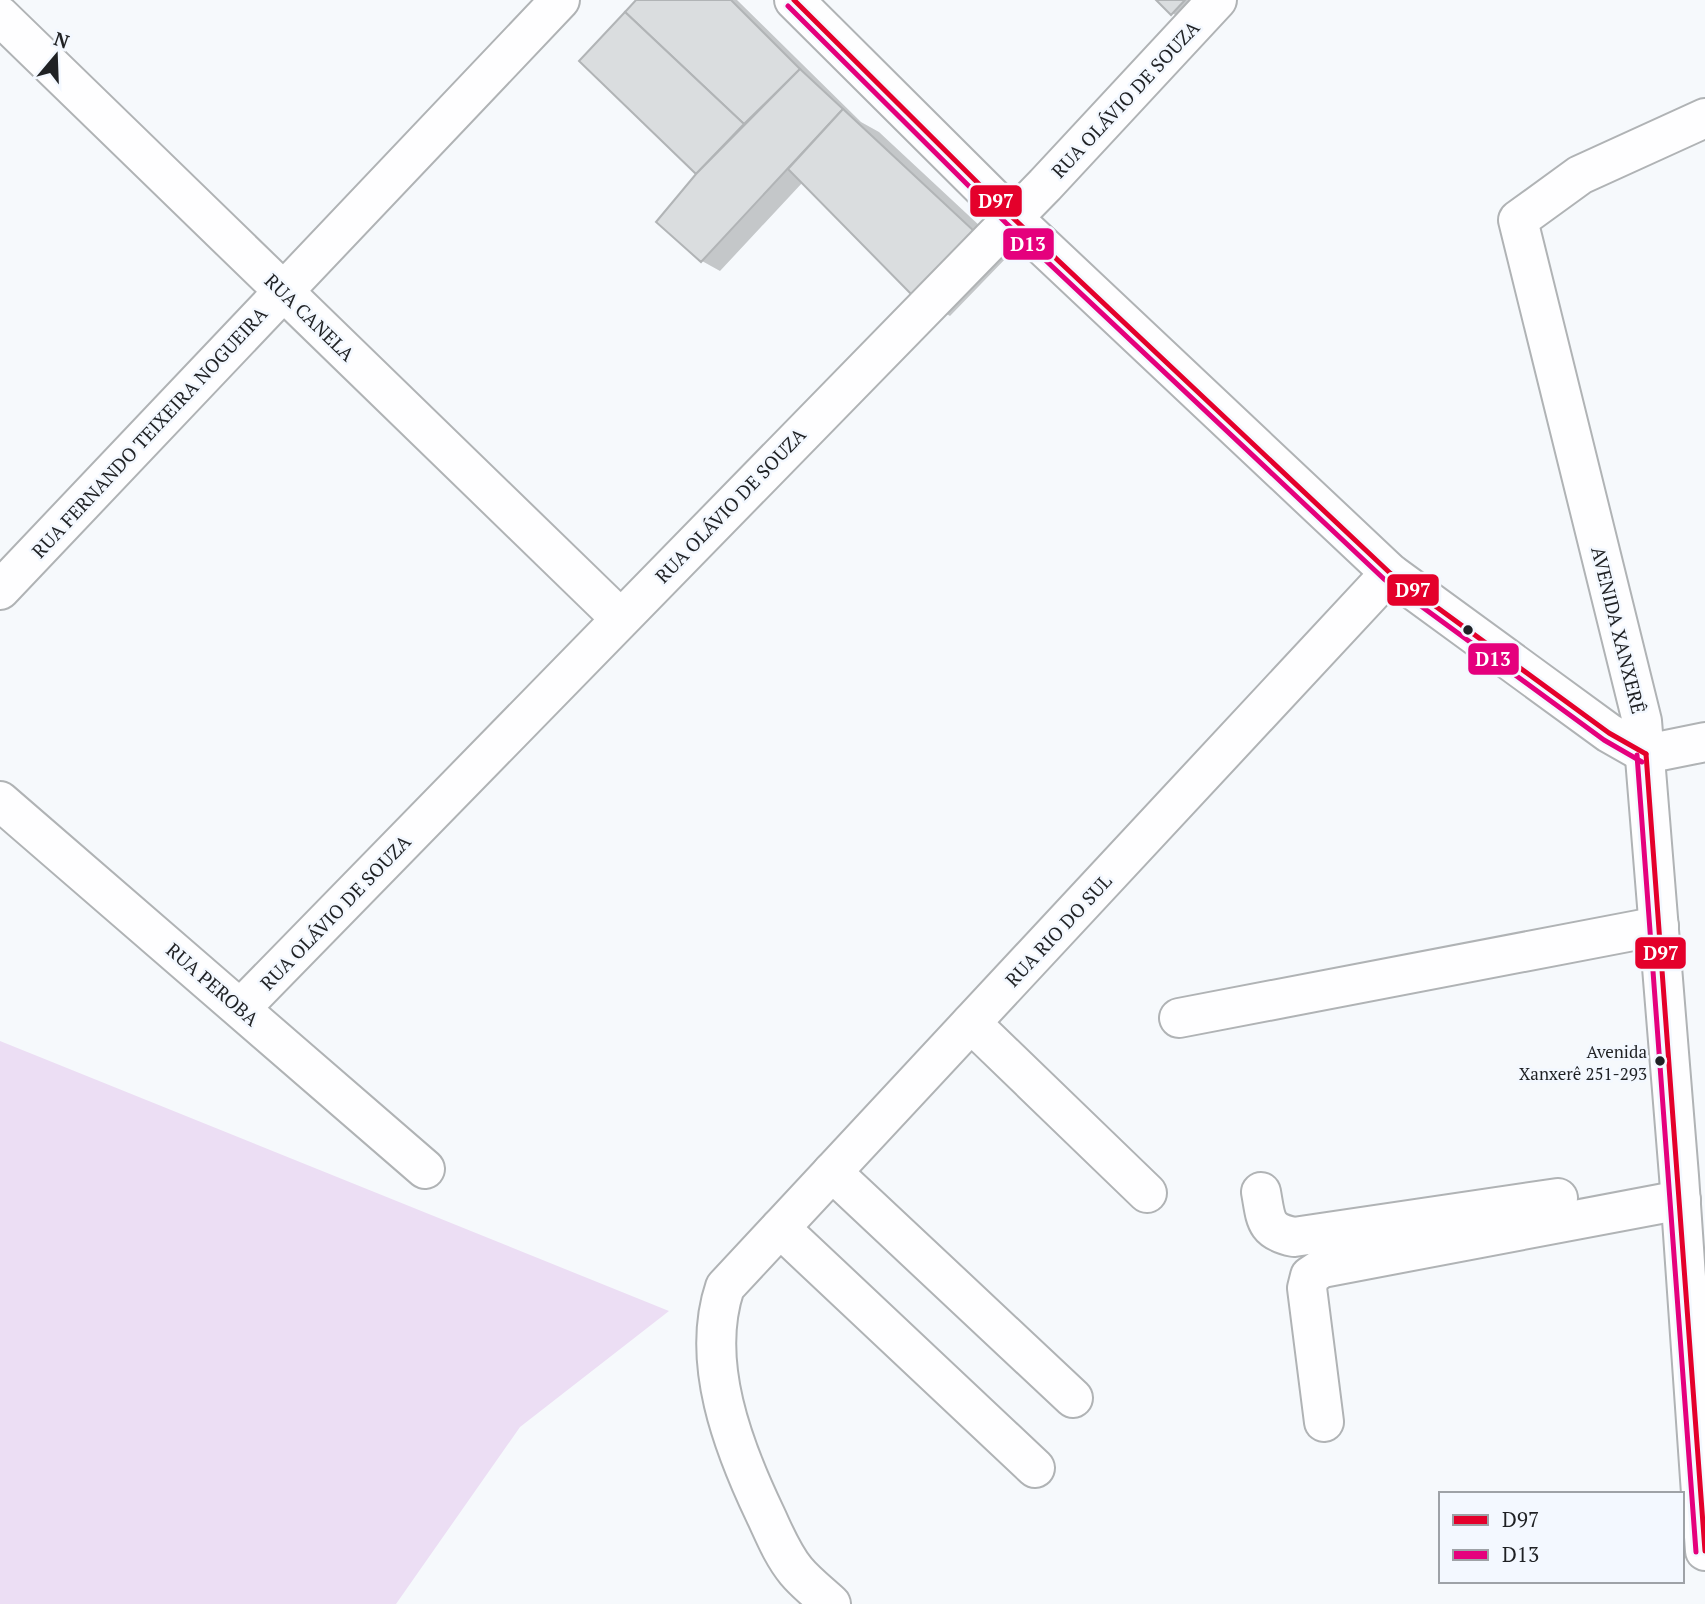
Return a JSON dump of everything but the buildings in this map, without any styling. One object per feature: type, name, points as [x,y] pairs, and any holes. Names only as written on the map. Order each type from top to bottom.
[{"type":"street","name":"RUA FERNANDO TEIXEIRA NOGUEIRA","points":[[0,590],[560,0]]},
{"type":"street","points":[[794,0],[1013,217],[1390,573],[1609,733],[1646,754],[1705,742]]},
{"type":"street","name":"RUA OLÁVIO DE SOUZA","points":[[241,1008],[1013,217],[1217,0]]},
{"type":"street","name":"RUA CANELA","points":[[0,16],[620,618]]},
{"type":"street","name":"AVENIDA XANXERÊ","points":[[1705,118],[1580,175],[1518,220],[1642,721],[1701,1412],[1705,1551]]},
{"type":"street","name":"RUA RIO DO SUL","points":[[831,1604],[795,1570],[780,1545],[731,1433],[722,1388],[716,1328],[725,1287],[1390,573]]},
{"type":"street","name":"RUA PEROBA","points":[[0,801],[425,1169]]},
{"type":"street","points":[[1179,1018],[1659,926]]},
{"type":"street","points":[[971,1023],[1147,1193]]},
{"type":"street","points":[[832,1172],[1073,1398]]},
{"type":"street","points":[[1261,1192],[1266,1223],[1278,1234],[1294,1237],[1571,1196],[1680,1188]]},
{"type":"street","points":[[1324,1422],[1307,1288],[1310,1276],[1322,1268],[1680,1188]]},
{"type":"street","points":[[780,1228],[1035,1468]]},
{"type":"shaded area","points":[[0,1041],[669,1311],[520,1427],[396,1604],[0,1604]]},
{"type":"transit line","name":"D97","points":[[794,0],[1012,217],[1390,573],[1609,733],[1646,754]]},
{"type":"transit line","name":"D13","points":[[788,6],[1006,223],[1384,579],[1604,740],[1642,762]]},
{"type":"transit line","name":"D97","points":[[1646,754],[1705,1551]]},
{"type":"transit line","name":"D13","points":[[1637,755],[1696,1552]]},
{"type":"place","name":"Avenida Xanxerê 251-293","points":[[1660,1061]]}]
